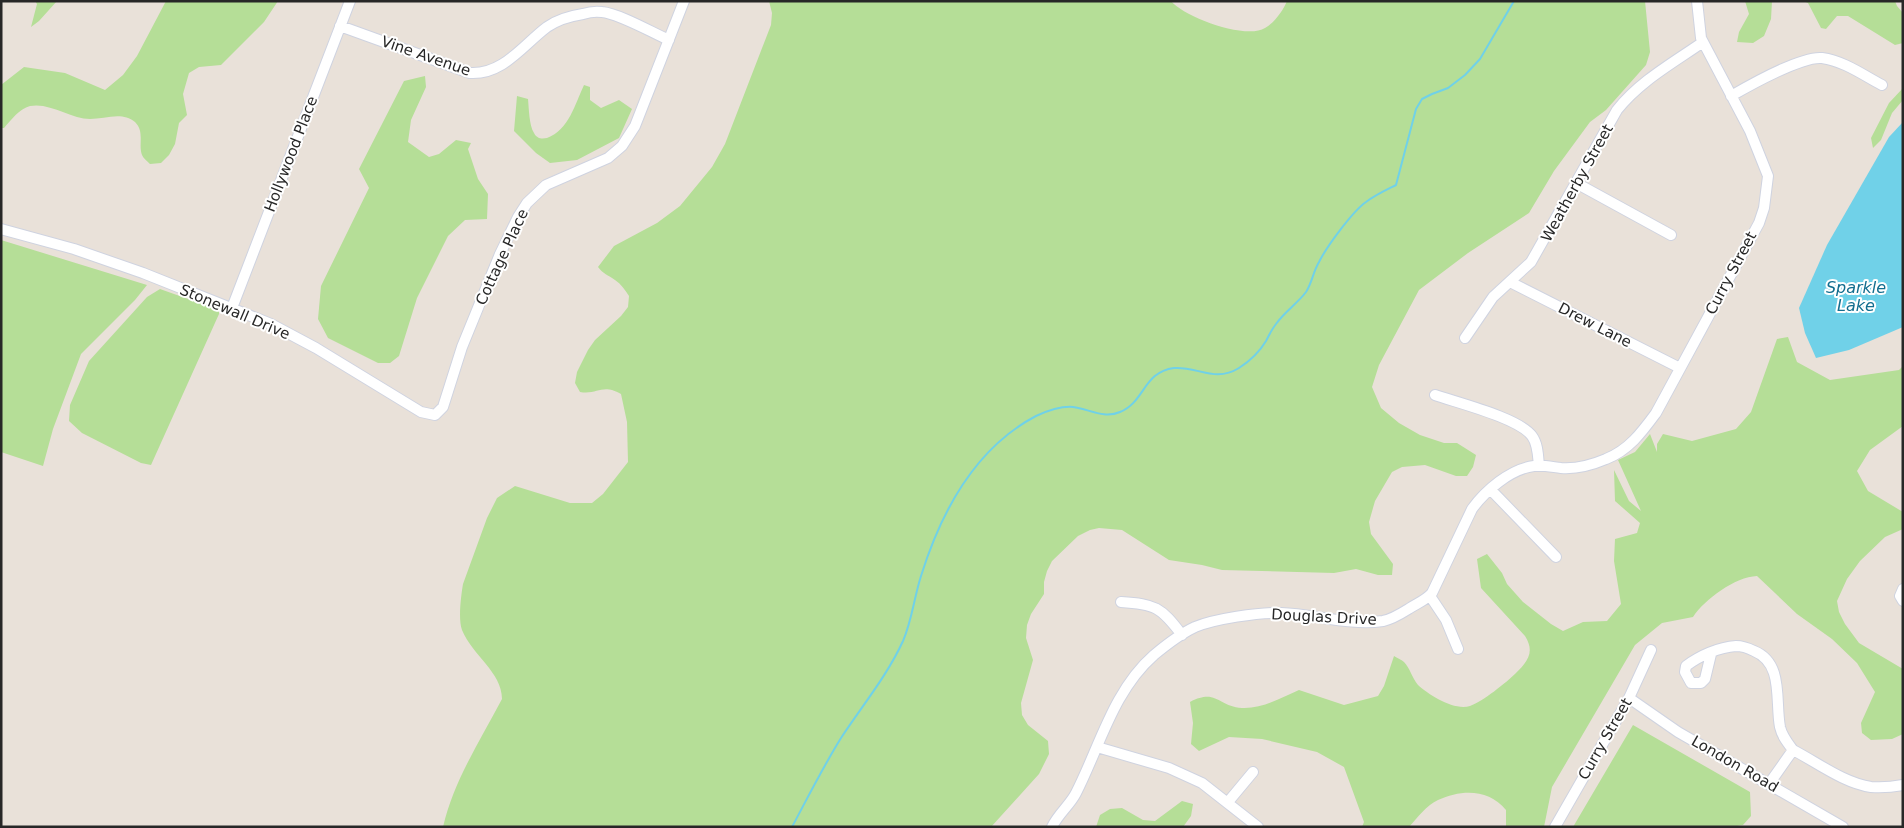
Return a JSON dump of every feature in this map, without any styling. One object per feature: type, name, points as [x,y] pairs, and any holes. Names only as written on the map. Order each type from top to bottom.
[{"type":"street","name":"Hollywood Place","points":[[232,308],[350,1]]},
{"type":"street","name":"Cottage Place","points":[[447,396],[460,354],[500,254],[526,204],[546,185],[608,158],[622,146],[635,126],[684,1]]},
{"type":"street","name":"Curry Street","points":[[1539,466],[1563,468],[1586,466],[1606,460],[1629,445],[1640,434],[1656,413],[1759,223],[1766,198],[1768,176],[1750,131],[1703,42],[1696,1]]},
{"type":"street","name":"Vine Avenue","points":[[340,26],[470,73],[480,74],[488,72],[506,62],[548,27],[572,16],[592,12],[610,14],[669,40]]},
{"type":"street","name":"Weatherby Street","points":[[1464,338],[1493,297],[1531,262],[1617,110],[1628,96],[1703,42]]},
{"type":"street","points":[[1731,96],[1786,68],[1820,58],[1852,68],[1882,85]]},
{"type":"street","points":[[1576,183],[1670,235]]},
{"type":"street","name":"Stonewall Drive","points":[[1,229],[74,249],[153,276],[271,324],[316,348],[420,412],[435,415],[443,406],[447,396]]},
{"type":"street","name":"Drew Lane","points":[[1510,282],[1680,368]]},
{"type":"street","points":[[1435,395],[1514,422],[1526,429],[1537,446],[1539,466],[1532,466],[1507,476],[1481,497],[1463,526],[1448,562],[1430,596],[1446,620],[1458,650]]},
{"type":"street","points":[[1490,489],[1556,557]]},
{"type":"street","points":[[1903,589],[1900,596],[1903,601]]},
{"type":"street","name":"Douglas Drive","points":[[1052,827],[1072,800],[1090,764],[1114,707],[1124,690],[1153,656],[1195,627],[1249,615],[1280,613],[1346,620],[1384,620],[1395,616],[1430,596]]},
{"type":"street","points":[[1121,602],[1146,604],[1154,608],[1171,620],[1182,635]]},
{"type":"street","points":[[1711,654],[1726,647],[1742,646],[1759,653],[1770,664],[1776,677],[1780,727],[1784,740],[1793,750],[1846,779],[1860,784],[1884,788],[1903,785]]},
{"type":"street","name":"Curry Street","points":[[1556,827],[1629,698],[1651,650]]},
{"type":"street","name":"London Road","points":[[1629,698],[1678,732],[1843,827]]},
{"type":"street","points":[[1097,747],[1169,768],[1202,783],[1228,802],[1254,826]]},
{"type":"street","points":[[1769,784],[1793,750]]},
{"type":"street","points":[[1228,802],[1253,772]]},
{"type":"street","points":[[1820,827],[1826,817]]},
{"type":"green space","points":[[35,1],[57,1],[31,27],[37,4]]},
{"type":"green space","points":[[166,1],[278,1],[264,22],[221,65],[199,67],[189,73],[183,94],[187,115],[179,123],[175,144],[169,155],[161,163],[150,164],[143,157],[140,130],[135,122],[125,117],[113,116],[90,119],[38,105],[26,107],[4,128],[1,128],[1,85],[24,67],[65,73],[105,90],[123,75],[137,56]]},
{"type":"green space","points":[[769,1],[1171,1],[1188,14],[1201,20],[1230,29],[1256,31],[1272,23],[1287,1],[1645,1],[1650,52],[1646,65],[1606,110],[1590,122],[1554,171],[1529,213],[1468,253],[1419,290],[1379,365],[1372,387],[1381,408],[1399,423],[1420,435],[1444,443],[1457,443],[1476,455],[1473,467],[1467,476],[1456,476],[1425,465],[1402,467],[1392,472],[1375,501],[1369,522],[1371,534],[1393,564],[1392,575],[1378,575],[1356,569],[1334,573],[1222,570],[1169,560],[1122,530],[1099,528],[1078,536],[1052,561],[1044,582],[1044,594],[1031,614],[1027,625],[1026,638],[1033,660],[1021,703],[1022,715],[1028,725],[1048,741],[1049,754],[1039,774],[991,827],[443,827],[461,777],[502,699],[501,689],[497,680],[472,648],[462,630],[460,620],[463,584],[487,518],[497,498],[515,486],[570,503],[592,503],[603,494],[628,462],[627,422],[621,394],[609,389],[580,392],[575,383],[577,372],[588,350],[595,340],[628,307],[629,296],[624,289],[598,267],[614,246],[657,223],[680,206],[712,167],[725,144],[771,25],[772,13]]},
{"type":"green space","points":[[1745,1],[1772,1],[1771,19],[1764,36],[1753,43],[1737,42],[1739,32],[1749,14]]},
{"type":"green space","points":[[1803,1],[1895,1],[1903,13],[1903,43],[1895,45],[1848,16],[1837,16],[1826,29],[1821,28],[1808,3]]},
{"type":"green space","points":[[425,76],[426,87],[411,120],[408,142],[429,157],[439,154],[456,140],[471,143],[468,149],[478,179],[488,194],[487,219],[465,220],[448,236],[417,298],[399,356],[390,363],[378,363],[328,338],[318,319],[321,286],[369,188],[359,169],[404,81]]},
{"type":"green space","points":[[584,85],[590,87],[590,100],[601,108],[619,100],[632,109],[619,138],[577,160],[550,163],[536,153],[514,131],[517,96],[528,99],[531,126],[535,135],[540,138],[547,138],[555,134],[566,123]]},
{"type":"green space","points":[[1903,88],[1903,100],[1892,113],[1881,140],[1873,148],[1871,138],[1889,103]]},
{"type":"green space","points":[[1,240],[147,285],[135,300],[81,354],[53,429],[43,466],[1,452]]},
{"type":"green space","points":[[160,289],[219,310],[219,314],[151,465],[141,463],[82,433],[69,421],[70,405],[89,361],[147,297]]},
{"type":"green space","points":[[1788,337],[1797,362],[1830,380],[1899,370],[1903,366],[1903,426],[1870,450],[1857,471],[1868,491],[1903,512],[1903,529],[1885,537],[1860,561],[1847,579],[1837,601],[1839,612],[1845,624],[1859,643],[1903,669],[1903,734],[1892,739],[1871,740],[1862,733],[1861,723],[1875,692],[1857,663],[1832,639],[1797,614],[1757,576],[1739,580],[1721,590],[1705,603],[1693,617],[1662,623],[1635,645],[1552,787],[1544,827],[1506,827],[1506,810],[1499,803],[1483,795],[1466,793],[1447,796],[1434,802],[1409,827],[1362,827],[1364,822],[1344,767],[1317,752],[1262,739],[1229,737],[1199,751],[1191,744],[1193,723],[1190,702],[1199,698],[1212,697],[1234,707],[1249,708],[1271,702],[1299,690],[1344,705],[1378,696],[1384,686],[1394,656],[1406,664],[1418,685],[1442,701],[1464,707],[1481,700],[1516,673],[1527,660],[1530,652],[1525,636],[1481,588],[1477,559],[1487,554],[1502,573],[1507,584],[1523,602],[1563,631],[1583,622],[1607,621],[1621,604],[1614,561],[1615,539],[1637,533],[1640,523],[1615,501],[1614,470],[1629,501],[1641,511],[1618,460],[1635,452],[1650,434],[1657,452],[1657,444],[1663,434],[1692,441],[1736,429],[1751,412],[1777,339]]},
{"type":"green space","points":[[1633,725],[1750,792],[1751,816],[1743,825],[1731,827],[1573,827]]},
{"type":"green space","points":[[1182,801],[1193,804],[1191,816],[1183,827],[1096,827],[1100,815],[1110,809],[1122,808],[1143,820],[1155,821]]},
{"type":"water","name":"Sparkle Lake","points":[[1903,122],[1903,327],[1849,350],[1816,358],[1805,333],[1799,308],[1827,245],[1889,137]]},
{"type":"waterway","points":[[792,827],[834,749],[897,654],[906,633],[921,576],[939,528],[963,484],[978,464],[1014,429],[1045,412],[1073,407],[1102,414],[1114,414],[1135,401],[1150,381],[1164,371],[1182,368],[1222,374],[1239,368],[1251,359],[1264,345],[1279,320],[1306,292],[1323,255],[1348,221],[1366,202],[1396,185],[1416,109],[1422,99],[1448,88],[1465,75],[1480,59],[1514,1]]}]
